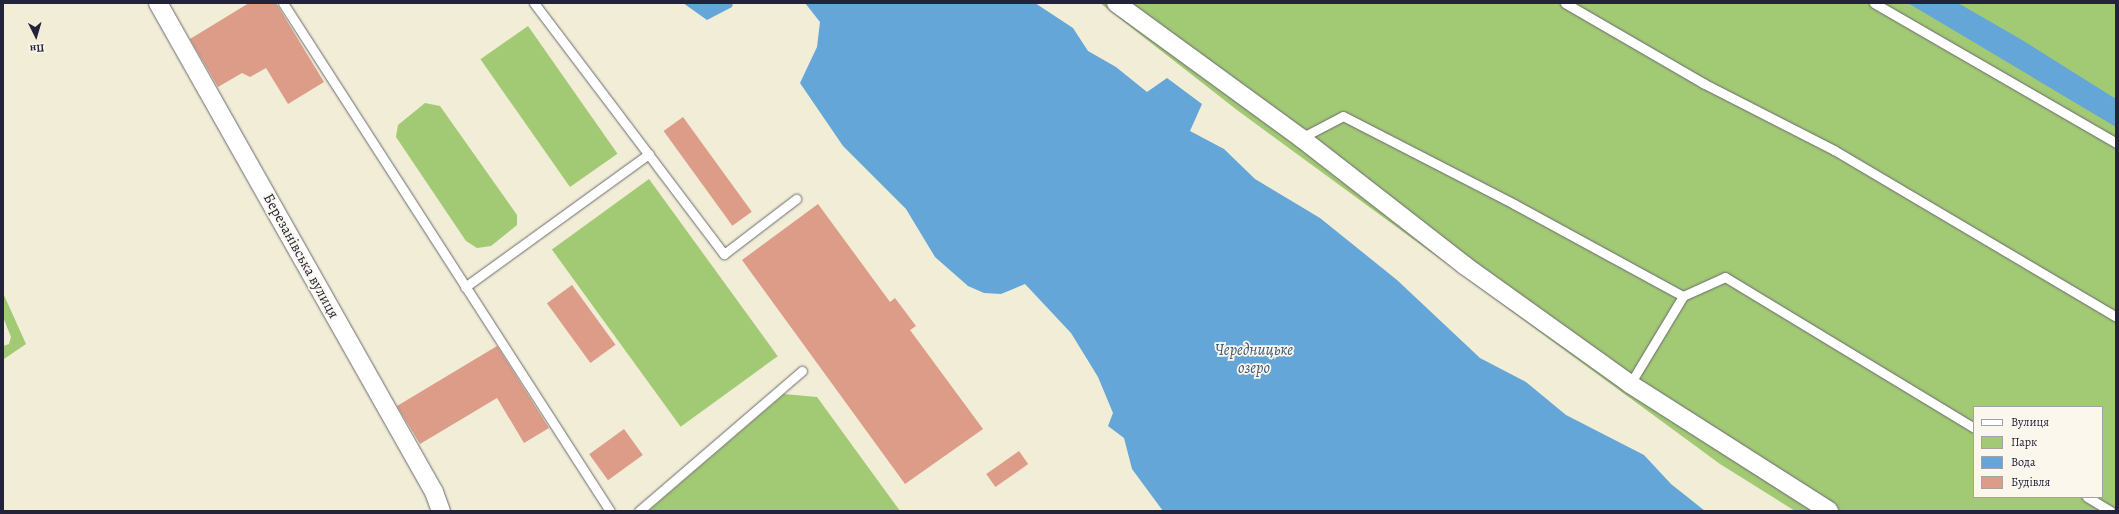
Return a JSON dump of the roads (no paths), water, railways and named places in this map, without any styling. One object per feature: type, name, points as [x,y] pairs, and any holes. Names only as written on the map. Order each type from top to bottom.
[{"type":"street","name":"Березанівська вулиця","points":[[158,3],[434,492],[441,511]]},
{"type":"street","points":[[1116,3],[1301,138],[1464,265],[1630,384],[1829,511]]},
{"type":"lane","points":[[283,3],[610,511]]},
{"type":"lane","points":[[534,3],[724,254],[796,199]]},
{"type":"lane","points":[[1565,3],[1703,83],[1834,150],[2116,317]]},
{"type":"lane","points":[[1874,3],[2116,143]]},
{"type":"lane","points":[[1301,138],[1343,116],[1514,204],[1683,296]]},
{"type":"lane","points":[[465,287],[649,154]]},
{"type":"lane","points":[[1630,384],[1683,296],[1725,277],[1973,427]]},
{"type":"lane","points":[[639,511],[802,371]]},
{"type":"lane","points":[[2089,498],[2110,511]]},
{"type":"water","points":[[683,3],[733,3],[732,7],[707,20]]},
{"type":"water","name":"Чередницьке озеро","points":[[805,3],[1035,3],[1073,28],[1088,51],[1116,67],[1147,92],[1167,78],[1202,104],[1190,131],[1224,149],[1255,179],[1320,218],[1397,280],[1480,358],[1526,382],[1566,415],[1644,455],[1671,484],[1705,511],[1163,511],[1132,469],[1124,438],[1108,426],[1113,413],[1098,377],[1071,333],[1025,284],[1001,294],[984,293],[968,286],[935,257],[906,209],[843,146],[800,83],[817,47],[820,22]]},
{"type":"water","points":[[1908,3],[1958,3],[2022,40],[2116,99],[2116,127]]}]
